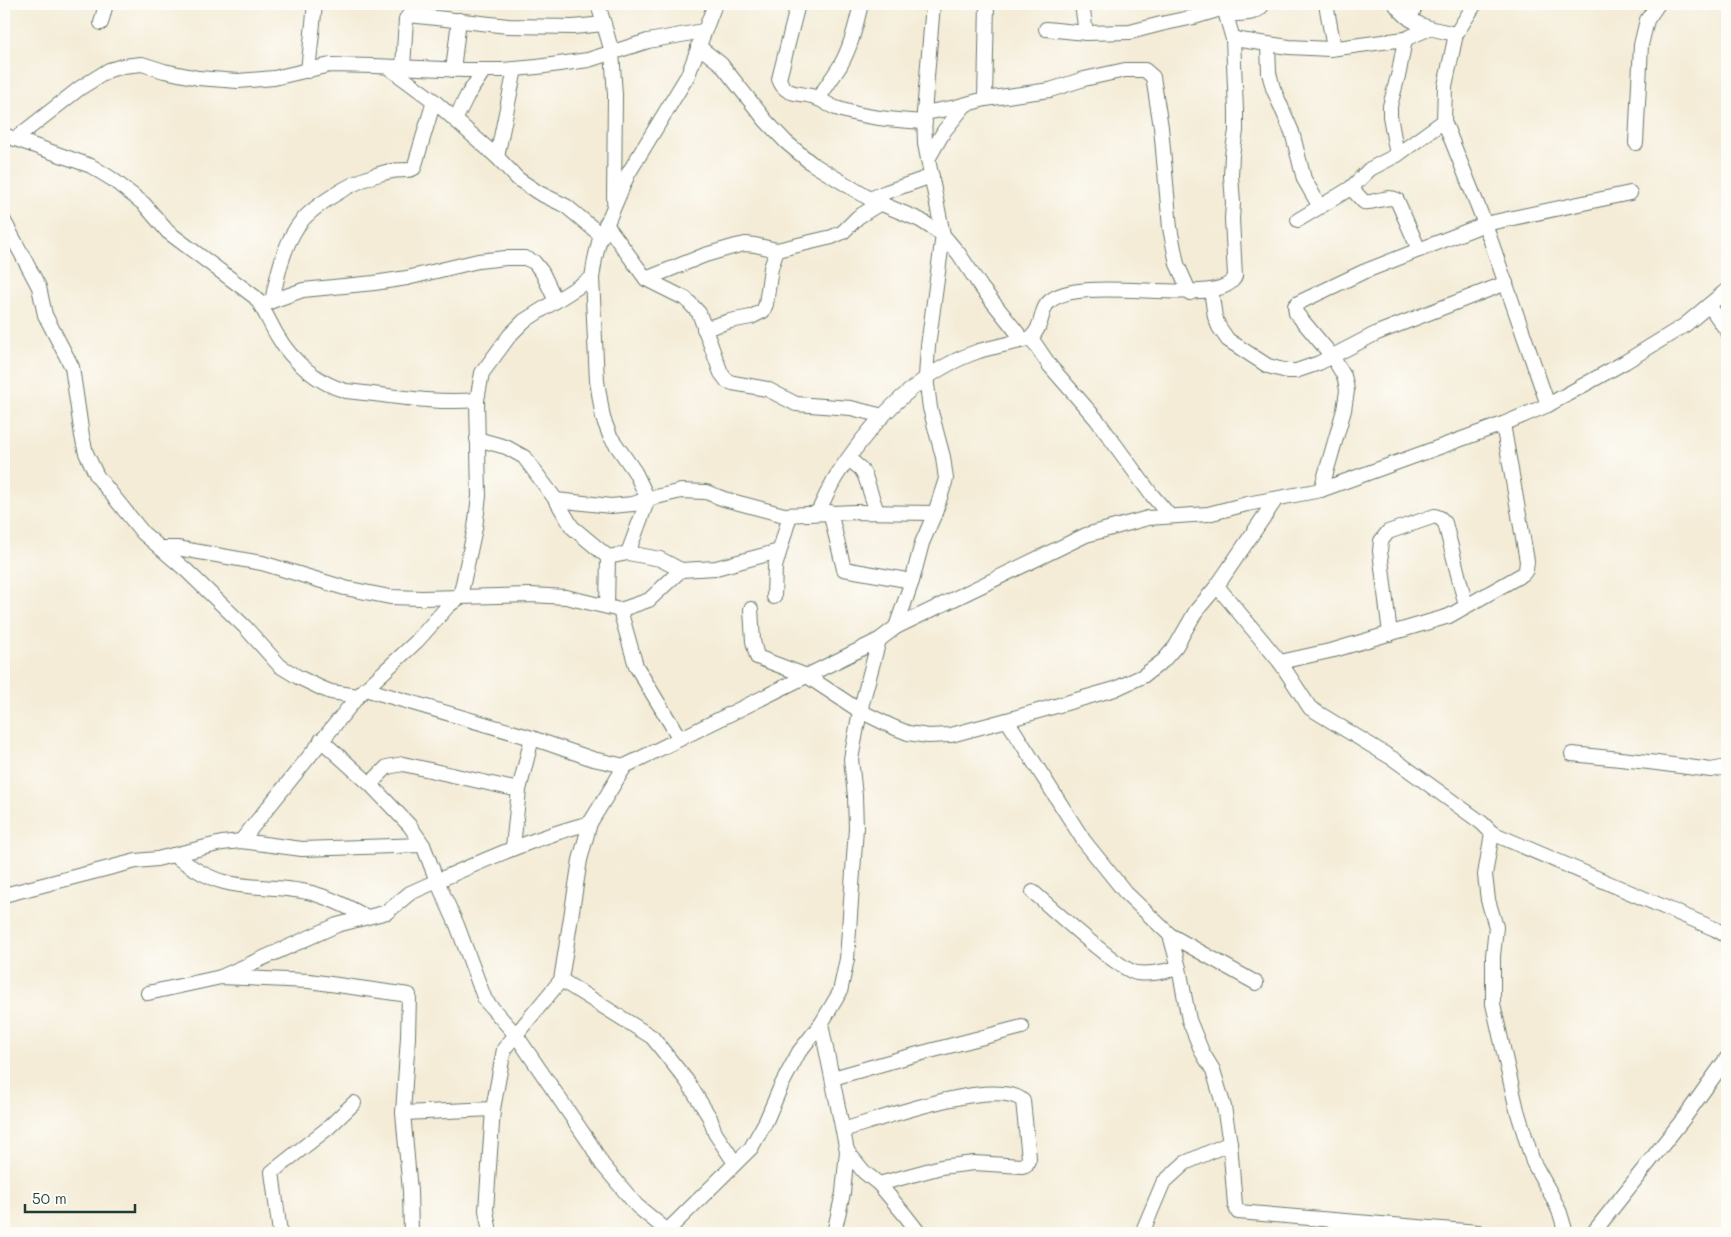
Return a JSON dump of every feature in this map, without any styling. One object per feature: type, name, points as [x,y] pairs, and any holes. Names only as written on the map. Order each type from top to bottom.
[{"type":"street","points":[[101,23],[106,4]]},
{"type":"street","points":[[308,71],[315,4]]},
{"type":"street","points":[[598,4],[612,52],[616,110],[614,207]]},
{"type":"street","points":[[798,4],[780,79],[783,87],[790,92],[818,99],[834,108],[868,116],[924,118],[985,98],[1050,90],[1084,79],[1125,70],[1140,69],[1152,75],[1154,77],[1161,126],[1166,198],[1175,257],[1190,293]]},
{"type":"street","points":[[818,99],[846,54],[854,33],[861,4]]},
{"type":"street","points":[[896,626],[912,581],[922,542],[935,513],[946,479],[946,471],[930,408],[926,377],[928,346],[943,235],[928,159],[924,118],[933,4]]},
{"type":"street","points":[[985,98],[988,4]]},
{"type":"street","points":[[1082,4],[1086,33]]},
{"type":"street","points":[[1046,29],[1086,33],[1130,32],[1224,9],[1251,12],[1260,9],[1263,4]]},
{"type":"street","points":[[1326,4],[1334,48]]},
{"type":"street","points":[[1395,4],[1410,19],[1428,29],[1456,34]]},
{"type":"street","points":[[1410,19],[1416,4]]},
{"type":"street","points":[[1475,4],[1456,34],[1445,86],[1444,121],[1485,224],[1548,405]]},
{"type":"street","points":[[1636,142],[1641,45],[1647,20],[1658,4]]},
{"type":"street","points":[[628,553],[648,498],[635,472],[610,436],[603,418],[597,381],[592,278],[595,259],[604,230],[628,174],[688,74],[713,5]]},
{"type":"street","points":[[912,581],[844,569],[824,512],[837,476],[870,430],[910,389],[926,377],[978,352],[1027,339],[1039,327],[1046,305],[1065,293],[1119,289],[1190,293],[1211,290],[1226,285],[1233,280],[1235,276],[1231,176],[1236,123],[1233,39],[1232,30],[1224,9]]},
{"type":"street","points":[[402,67],[408,16],[416,15],[508,26],[552,28],[604,24]]},
{"type":"street","points":[[453,70],[459,20]]},
{"type":"street","points":[[1233,39],[1268,45],[1311,49],[1334,48],[1405,38],[1428,29]]},
{"type":"street","points":[[9,137],[80,88],[109,70],[123,66],[142,64],[198,78],[238,81],[264,80],[330,66],[388,66],[453,70],[515,69],[588,60],[648,41],[703,30]]},
{"type":"street","points":[[1397,154],[1390,110],[1405,38]]},
{"type":"street","points":[[1268,45],[1273,88],[1292,132],[1304,179],[1320,207]]},
{"type":"street","points":[[698,46],[721,64],[766,121],[786,142],[811,163],[874,202],[900,210],[943,235],[959,254],[981,287],[1097,420],[1145,486],[1169,515]]},
{"type":"street","points":[[388,66],[434,100],[522,182],[539,193],[566,206],[604,230],[646,280],[686,299],[699,313],[721,373],[726,381],[775,392],[796,404],[851,408],[883,416]]},
{"type":"street","points":[[497,158],[515,69]]},
{"type":"street","points":[[455,120],[467,96],[484,70]]},
{"type":"street","points":[[434,100],[413,169],[392,170],[358,182],[333,196],[302,222],[295,230],[285,253],[267,303],[278,339],[304,368],[320,381],[335,388],[430,401],[477,400]]},
{"type":"street","points":[[928,159],[944,130],[965,104]]},
{"type":"street","points":[[1298,220],[1351,188],[1370,170],[1397,154],[1444,121]]},
{"type":"street","points":[[9,137],[91,166],[112,179],[144,204],[168,232],[217,270],[267,303]]},
{"type":"street","points":[[646,280],[705,255],[736,246],[745,244],[777,250],[814,242],[843,232],[886,192],[932,176]]},
{"type":"street","points":[[1351,188],[1364,202],[1373,202],[1388,197],[1396,199],[1420,250]]},
{"type":"street","points":[[1321,490],[1344,410],[1347,391],[1344,376],[1332,356],[1296,313],[1295,306],[1362,272],[1485,224],[1630,193]]},
{"type":"street","points":[[4,221],[40,287],[45,315],[72,367],[82,436],[86,453],[97,476],[143,533],[162,548],[280,666],[298,677],[332,692],[361,692],[532,738],[593,759],[625,766]]},
{"type":"street","points":[[704,329],[751,317],[763,311],[766,304],[771,268],[777,250]]},
{"type":"street","points":[[267,303],[304,290],[407,278],[478,261],[506,258],[525,258],[534,262],[542,272],[556,301]]},
{"type":"street","points":[[242,841],[361,692],[417,641],[448,606],[460,597],[475,528],[479,496],[477,400],[482,373],[510,335],[524,321],[592,278]]},
{"type":"street","points":[[1211,290],[1215,317],[1223,335],[1261,362],[1278,369],[1296,371],[1319,363],[1377,333],[1506,283]]},
{"type":"street","points":[[490,1233],[486,1210],[493,1109],[504,1049],[561,980],[580,860],[590,823],[625,766],[879,640],[896,626],[1086,535],[1148,518],[1169,515],[1208,514],[1247,504],[1321,490],[1503,424],[1548,405],[1626,362],[1685,325],[1727,290]]},
{"type":"street","points":[[1709,305],[1727,331]]},
{"type":"street","points":[[1280,662],[1334,650],[1449,616],[1523,574],[1527,565],[1503,424]]},
{"type":"street","points":[[477,439],[506,447],[520,454],[556,500],[572,527],[608,557],[613,608],[636,666],[680,739]]},
{"type":"street","points":[[849,459],[861,469],[865,476],[877,512]]},
{"type":"street","points":[[556,500],[611,506],[633,504],[648,498],[681,491],[706,492],[784,515],[824,512],[935,513]]},
{"type":"street","points":[[751,609],[753,641],[757,657],[807,676],[860,711],[908,733],[928,736],[952,734],[1115,688],[1143,676],[1163,661],[1176,646],[1196,611],[1217,586],[1276,499]]},
{"type":"street","points":[[774,597],[775,568],[790,515]]},
{"type":"street","points":[[1390,634],[1380,551],[1381,541],[1388,532],[1436,516],[1440,518],[1445,523],[1466,606]]},
{"type":"street","points":[[162,548],[176,548],[262,562],[345,588],[371,594],[390,596],[531,595],[566,597],[613,608],[649,600],[681,570]]},
{"type":"street","points":[[608,557],[628,553],[660,559],[681,570],[716,568],[779,551]]},
{"type":"street","points":[[1217,586],[1280,662],[1310,708],[1403,765],[1482,823],[1492,833],[1715,929],[1727,936]]},
{"type":"street","points":[[321,740],[370,784],[410,826],[423,845],[457,925],[485,1000],[516,1035],[602,1164],[637,1206],[668,1232],[750,1148],[766,1121],[799,1052],[821,1024],[840,992],[848,960],[856,828],[851,759],[860,711],[879,640]]},
{"type":"street","points":[[1007,720],[1084,840],[1125,892],[1170,935],[1256,983]]},
{"type":"street","points":[[514,847],[519,790],[532,738]]},
{"type":"street","points":[[1572,754],[1711,770],[1727,767]]},
{"type":"street","points":[[370,784],[388,767],[403,764],[519,790]]},
{"type":"street","points":[[148,993],[221,977],[337,925],[387,912],[410,893],[514,847],[590,823]]},
{"type":"street","points":[[1492,833],[1485,875],[1488,900],[1496,927],[1493,956],[1493,1004],[1517,1110],[1533,1162],[1556,1205],[1566,1233]]},
{"type":"street","points":[[4,895],[136,861],[157,859],[222,843],[242,841],[302,849],[423,845]]},
{"type":"street","points":[[173,855],[208,877],[250,887],[314,893],[346,905],[367,917]]},
{"type":"street","points":[[1033,892],[1118,964],[1135,973],[1151,974],[1179,968]]},
{"type":"street","points":[[1170,935],[1179,968],[1189,1020],[1202,1052],[1213,1070],[1224,1107],[1230,1143],[1235,1205],[1238,1212],[1478,1232]]},
{"type":"street","points":[[221,977],[309,981],[409,995],[402,1113],[410,1191],[411,1233]]},
{"type":"street","points":[[561,980],[652,1037],[687,1081],[710,1118],[715,1133],[735,1162]]},
{"type":"street","points":[[821,1024],[846,1152],[843,1193],[834,1233]]},
{"type":"street","points":[[832,1078],[1022,1027]]},
{"type":"street","points":[[1593,1233],[1684,1118],[1727,1058]]},
{"type":"street","points":[[843,1130],[958,1097],[1002,1094],[1019,1097],[1023,1101],[1029,1158],[1026,1165],[974,1163],[941,1167],[879,1184]]},
{"type":"street","points":[[280,1233],[272,1172],[328,1128],[354,1103]]},
{"type":"street","points":[[402,1113],[493,1109]]},
{"type":"street","points":[[1142,1233],[1163,1183],[1185,1164],[1230,1143]]},
{"type":"street","points":[[846,1152],[864,1172],[879,1184],[919,1233]]},
{"type":"street","points":[[1334,1219],[1340,1233]]}]
